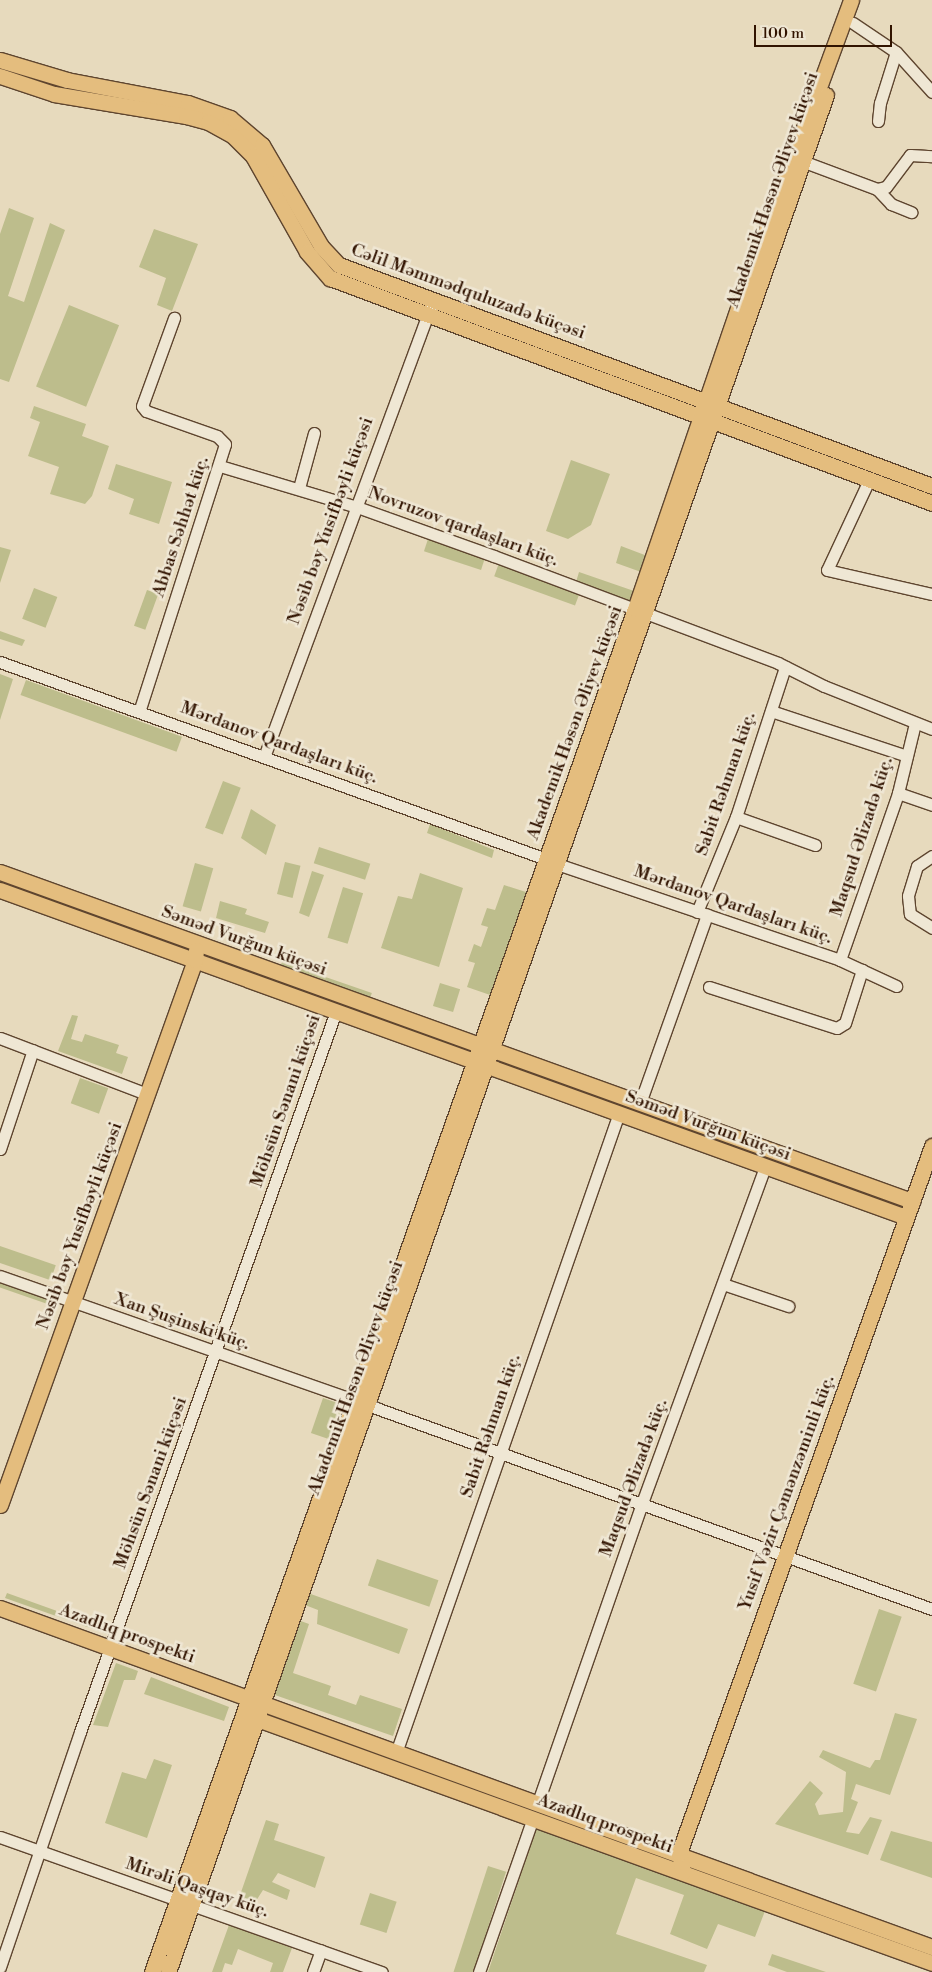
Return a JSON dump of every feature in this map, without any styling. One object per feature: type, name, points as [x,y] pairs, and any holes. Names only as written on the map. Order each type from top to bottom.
[{"type":"main road","name":"Akademik Həsən Əliyev küçəsi","points":[[715,399],[851,0]]},
{"type":"main road","name":"Akademik Həsən Əliyev küçəsi","points":[[254,1723],[258,1696],[360,1402],[489,1044],[706,422],[861,0]]},
{"type":"main road","name":"Cəlil Məmmədquluzadə küçəsi","points":[[0,60],[66,80],[188,103],[230,118],[262,145],[332,260],[434,299],[715,399],[932,486]]},
{"type":"main road","name":"Cəlil Məmmədquluzadə küçəsi","points":[[0,76],[54,94],[186,116],[208,122],[233,136],[253,156],[320,270],[337,281],[706,422],[932,503]]},
{"type":"main road","points":[[320,270],[332,260]]},
{"type":"main road","name":"Səməd Vurğun küçəsi","points":[[0,872],[189,942],[388,1012],[489,1044],[640,1103],[912,1201]]},
{"type":"main road","name":"Səməd Vurğun küçəsi","points":[[0,890],[382,1028],[480,1068],[619,1113],[906,1217]]},
{"type":"main road","points":[[189,942],[195,948],[195,960]]},
{"type":"main road","name":"Nəsib bəy Yusifbəyli küçəsi","points":[[0,1505],[195,960]]},
{"type":"main road","points":[[382,1028],[388,1012]]},
{"type":"main road","name":"Yusif Vəzir Çəmənzəminli küç.","points":[[679,1853],[932,1146]]},
{"type":"main road","name":"Azadlıq prospekti","points":[[0,1608],[110,1649],[258,1696],[397,1750],[679,1853],[856,1927],[932,1963]]},
{"type":"main road","points":[[152,1972],[184,1903],[254,1723]]},
{"type":"main road","name":"Azadlıq prospekti","points":[[254,1723],[533,1818],[683,1872],[856,1927],[932,1947]]},
{"type":"main road","points":[[679,1853],[683,1872]]},
{"type":"main road","points":[[168,1972],[184,1903]]},
{"type":"street","points":[[853,23],[896,52],[932,92]]},
{"type":"street","points":[[878,121],[880,103],[896,52]]},
{"type":"street","points":[[877,189],[886,187],[910,155],[932,156]]},
{"type":"street","points":[[802,161],[877,189],[891,204],[911,212]]},
{"type":"street","name":"Nəsib bəy Yusifbəyli küçəsi","points":[[264,757],[434,299]]},
{"type":"street","name":"Abbas Səhhət küç.","points":[[139,712],[220,466],[225,444],[223,440],[146,411],[142,406],[174,318]]},
{"type":"street","points":[[298,488],[314,433]]},
{"type":"street","name":"Novruzov qardaşları küç.","points":[[220,466],[357,507],[640,611],[785,667],[824,686],[932,729]]},
{"type":"street","points":[[869,480],[827,570],[932,594]]},
{"type":"street","name":"Mərdanov Qardaşları küç.","points":[[0,662],[552,861],[840,960],[896,986]]},
{"type":"street","name":"Sabit Rəhman küç.","points":[[640,1103],[785,667]]},
{"type":"street","points":[[770,711],[907,756]]},
{"type":"street","name":"Maqsud Əlizadə küç.","points":[[840,960],[898,793],[915,723]]},
{"type":"street","points":[[898,793],[932,805]]},
{"type":"street","points":[[736,817],[815,845]]},
{"type":"street","points":[[932,856],[917,866],[908,896],[908,910],[912,918],[932,928]]},
{"type":"street","points":[[709,987],[837,1028],[844,1023],[862,970]]},
{"type":"street","name":"Möhsün Sənani küçəsi","points":[[0,1967],[110,1649],[336,1011]]},
{"type":"street","points":[[0,1038],[147,1094]]},
{"type":"street","points":[[0,1149],[34,1050]]},
{"type":"street","name":"Sabit Rəhman küç.","points":[[397,1750],[619,1113]]},
{"type":"street","name":"Maqsud Əlizadə küç.","points":[[538,1802],[642,1503],[766,1166]]},
{"type":"street","name":"Xan Şuşinski küç.","points":[[0,1276],[360,1402],[932,1609]]},
{"type":"street","points":[[723,1284],[788,1306]]},
{"type":"street","points":[[479,1972],[533,1818]]},
{"type":"street","name":"Mirəli Qaşqay küç.","points":[[0,1837],[382,1972]]},
{"type":"street","points":[[313,1972],[321,1950]]},
{"type":"green space","points":[[9,208],[34,218],[8,296],[24,302],[50,223],[65,230],[9,382],[0,379],[0,234]]},
{"type":"green space","points":[[154,229],[198,244],[172,311],[157,305],[166,278],[139,267]]},
{"type":"green space","points":[[69,305],[119,325],[86,407],[36,387]]},
{"type":"green space","points":[[34,406],[86,424],[82,436],[109,446],[92,496],[85,504],[50,494],[59,467],[28,456],[40,422],[30,418]]},
{"type":"green space","points":[[571,460],[610,474],[591,525],[568,539],[546,531]]},
{"type":"green space","points":[[116,464],[172,482],[159,524],[129,514],[134,499],[108,489]]},
{"type":"green space","points":[[428,539],[485,558],[481,570],[424,551]]},
{"type":"green space","points":[[621,546],[650,557],[634,602],[576,582],[579,572],[634,591],[641,572],[616,563]]},
{"type":"green space","points":[[0,547],[11,550],[0,583]]},
{"type":"green space","points":[[499,563],[580,592],[575,606],[494,576]]},
{"type":"green space","points":[[34,588],[57,597],[46,628],[22,619]]},
{"type":"green space","points":[[147,590],[158,594],[145,630],[134,626]]},
{"type":"green space","points":[[0,631],[25,640],[22,646],[0,639]]},
{"type":"green space","points":[[0,674],[13,679],[0,720]]},
{"type":"green space","points":[[26,680],[182,737],[177,752],[21,695]]},
{"type":"green space","points":[[223,781],[241,788],[223,834],[205,828]]},
{"type":"green space","points":[[251,809],[276,825],[266,855],[241,838]]},
{"type":"green space","points":[[430,824],[494,850],[492,858],[427,833]]},
{"type":"green space","points":[[319,847],[370,864],[365,880],[314,863]]},
{"type":"green space","points":[[285,862],[301,866],[293,898],[277,894]]},
{"type":"green space","points":[[195,863],[213,868],[201,911],[183,906]]},
{"type":"green space","points":[[312,871],[324,875],[309,917],[299,913]]},
{"type":"green space","points":[[420,873],[463,888],[439,967],[381,948],[398,896],[412,899]]},
{"type":"green space","points":[[0,879],[176,944],[175,947],[0,883]]},
{"type":"green space","points":[[504,885],[529,893],[493,996],[467,987],[475,963],[468,961],[474,944],[481,947],[488,927],[481,925],[487,908],[495,910]]},
{"type":"green space","points":[[343,887],[363,893],[348,944],[328,938]]},
{"type":"green space","points":[[220,901],[247,909],[245,914],[269,922],[265,933],[216,918]]},
{"type":"green space","points":[[222,961],[380,1015],[379,1018],[221,964]]},
{"type":"green space","points":[[282,962],[372,993],[370,1000],[280,969]]},
{"type":"green space","points":[[440,983],[460,989],[453,1012],[433,1006]]},
{"type":"green space","points":[[72,1015],[78,1016],[71,1039],[82,1042],[85,1034],[119,1045],[116,1053],[128,1057],[122,1074],[58,1051]]},
{"type":"green space","points":[[394,1021],[475,1050],[474,1053],[393,1024]]},
{"type":"green space","points":[[80,1078],[108,1088],[99,1114],[71,1103]]},
{"type":"green space","points":[[0,1246],[56,1265],[51,1280],[0,1263]]},
{"type":"green space","points":[[0,1277],[56,1296],[53,1306],[0,1288]]},
{"type":"green space","points":[[323,1398],[343,1405],[331,1440],[311,1433]]},
{"type":"green space","points":[[377,1559],[438,1580],[429,1607],[368,1585]]},
{"type":"green space","points":[[7,1593],[107,1629],[107,1634],[5,1598]]},
{"type":"green space","points":[[308,1593],[408,1629],[399,1654],[317,1624],[318,1610],[305,1605]]},
{"type":"green space","points":[[879,1609],[902,1617],[876,1692],[853,1684]]},
{"type":"green space","points":[[298,1620],[309,1624],[293,1673],[331,1686],[328,1695],[356,1705],[360,1695],[402,1709],[393,1736],[272,1694]]},
{"type":"green space","points":[[116,1663],[138,1671],[135,1680],[124,1680],[108,1727],[93,1725]]},
{"type":"green space","points":[[151,1677],[229,1707],[224,1721],[144,1694]]},
{"type":"green space","points":[[895,1713],[917,1719],[890,1795],[856,1784],[851,1799],[858,1802],[846,1832],[859,1834],[870,1817],[882,1820],[868,1855],[775,1824],[810,1781],[823,1793],[815,1804],[819,1815],[843,1812],[846,1772],[819,1757],[823,1750],[870,1768],[875,1760],[880,1760]]},
{"type":"green space","points":[[154,1759],[172,1765],[147,1838],[105,1823],[122,1772],[146,1779]]},
{"type":"green space","points":[[266,1820],[279,1824],[274,1840],[325,1857],[315,1888],[278,1873],[272,1882],[290,1890],[287,1900],[263,1890],[254,1904],[239,1898]]},
{"type":"green space","points":[[537,1827],[765,1911],[755,1937],[718,1924],[707,1949],[670,1934],[684,1895],[636,1878],[616,1934],[707,1965],[704,1972],[488,1972]]},
{"type":"green space","points":[[891,1831],[932,1842],[932,1878],[880,1860]]},
{"type":"green space","points":[[488,1866],[506,1872],[474,1972],[454,1972]]},
{"type":"green space","points":[[370,1893],[397,1902],[386,1933],[360,1924]]},
{"type":"green space","points":[[229,1925],[292,1948],[283,1972],[270,1972],[273,1963],[238,1949],[232,1965],[225,1963],[222,1972],[212,1972]]},
{"type":"green space","points":[[772,1954],[826,1972],[787,1972],[768,1965]]}]
